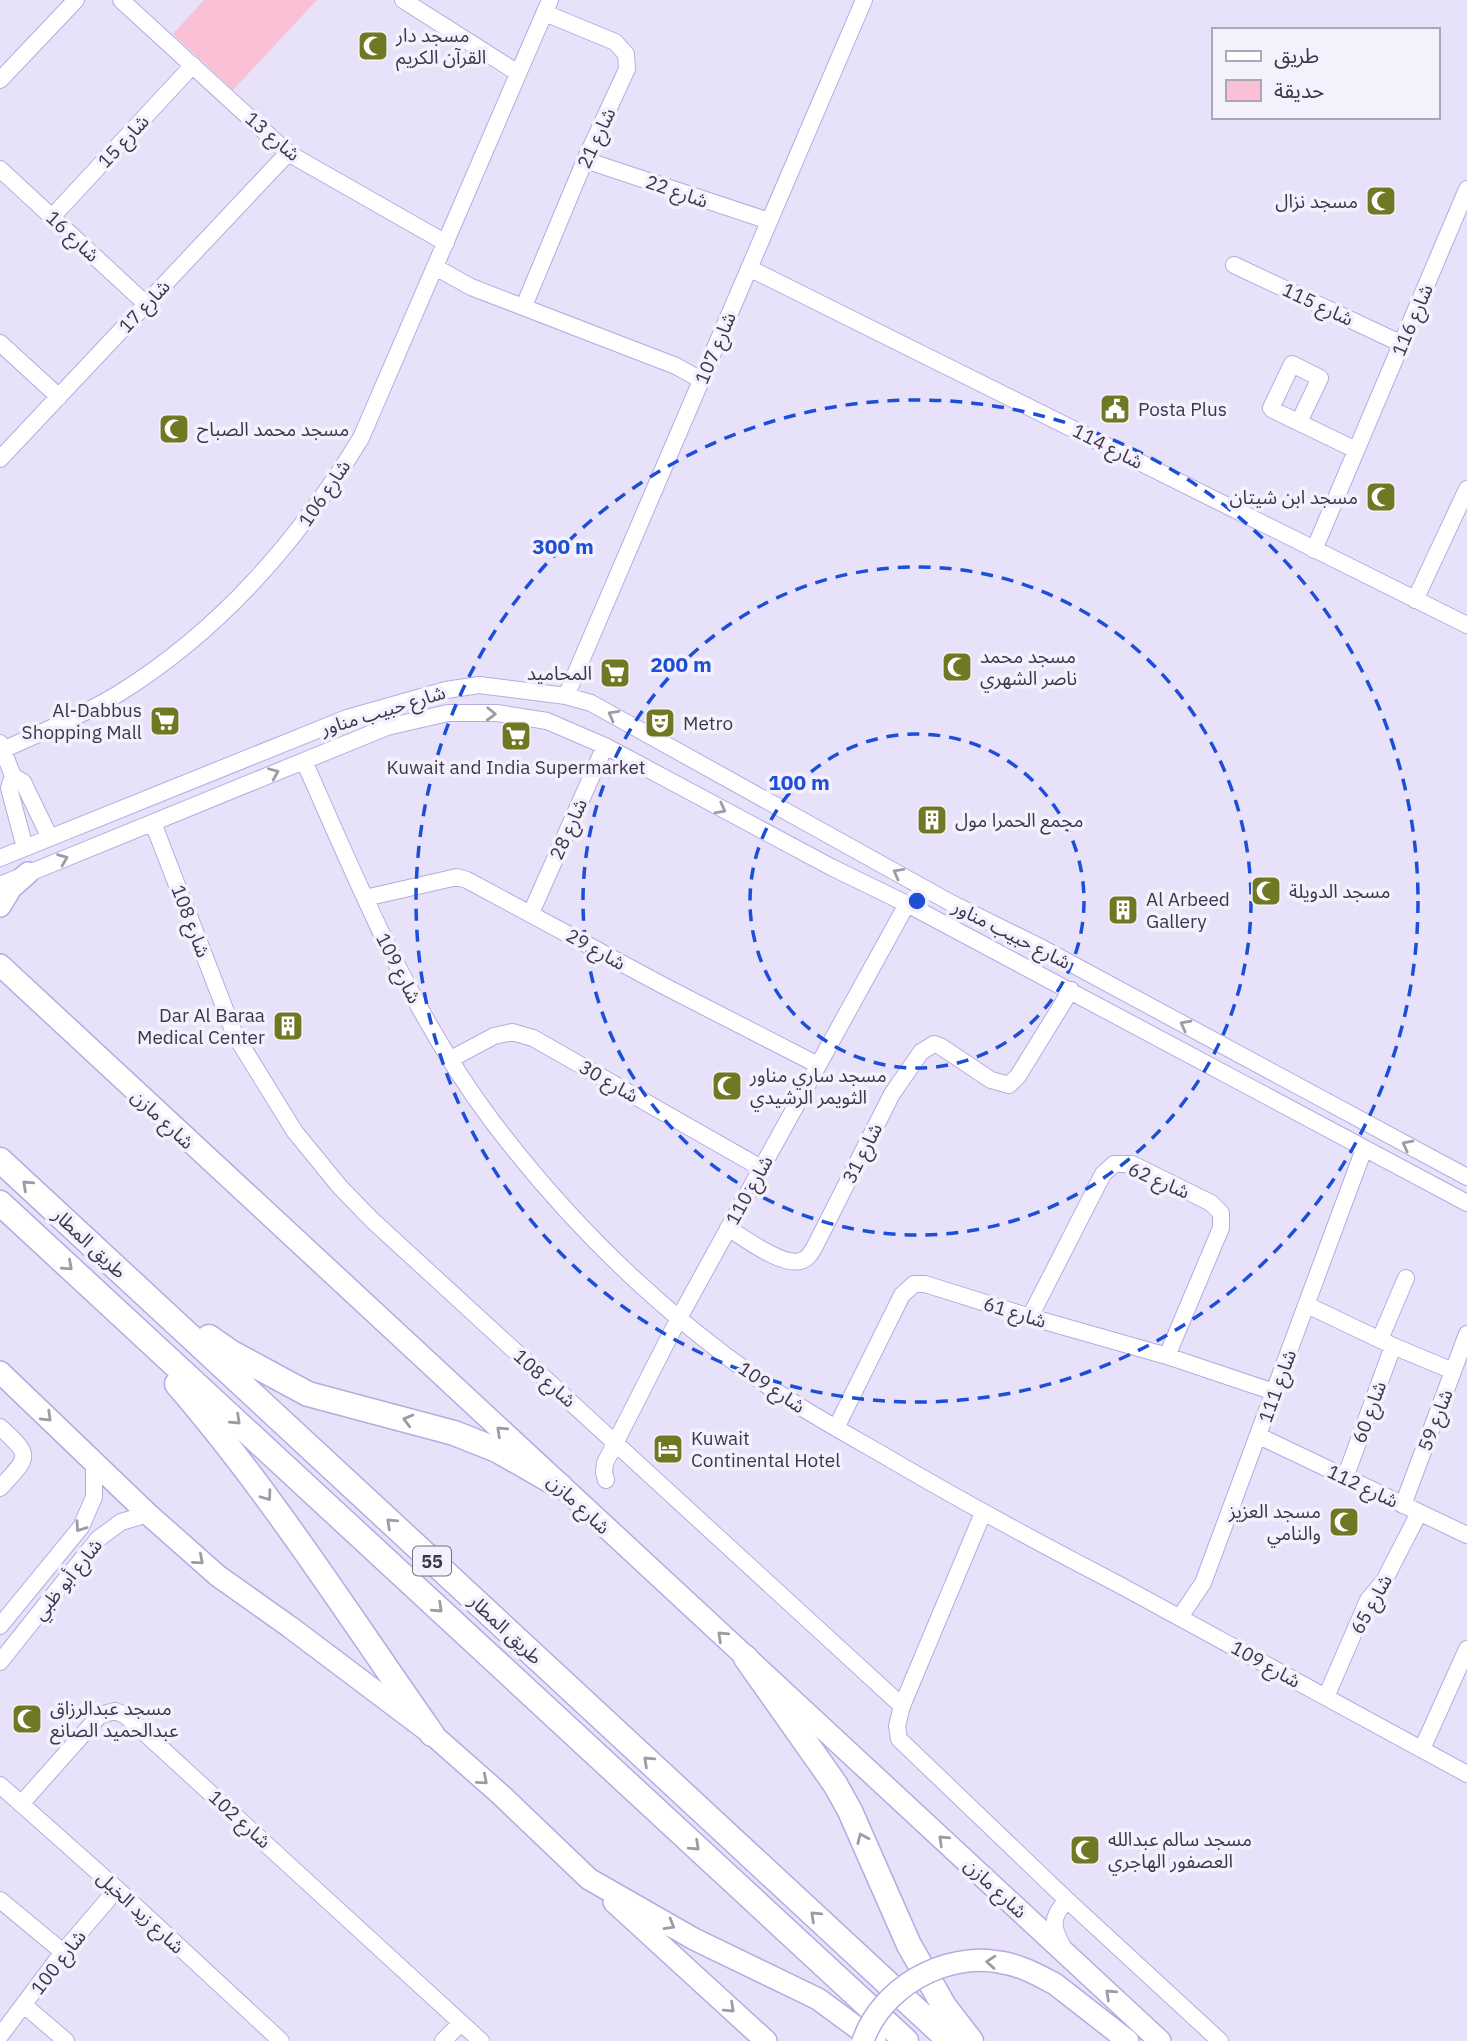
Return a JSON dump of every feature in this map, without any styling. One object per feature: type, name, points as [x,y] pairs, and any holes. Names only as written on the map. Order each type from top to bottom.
[{"type":"highway","name":"طريق المطار","points":[[0,1160],[950,2041]]},
{"type":"highway","name":"طريق المطار","points":[[0,1203],[906,2041]]},
{"type":"highway","points":[[98,1293],[229,1446],[272,1503],[432,1734]]},
{"type":"highway","points":[[147,1296],[232,1353],[308,1394],[454,1433],[497,1450],[560,1486]]},
{"type":"highway","points":[[746,1658],[835,1784],[850,1811],[909,1945],[944,2006],[971,2041]]},
{"type":"main road","points":[[0,906],[11,888],[28,873]]},
{"type":"main road","points":[[0,955],[7,970],[23,986]]},
{"type":"main road","name":"شارع مازن","points":[[0,965],[1160,2041]]},
{"type":"main road","points":[[0,1372],[148,1514],[218,1576],[290,1626],[432,1734],[766,2041]]},
{"type":"main road","points":[[589,1879],[694,1939],[818,1999],[875,2041]]},
{"type":"main road","points":[[863,2041],[866,2031],[884,2005],[907,1984],[935,1969],[965,1961],[997,1961],[1027,1969],[1055,1984],[1128,2041]]},
{"type":"street","points":[[0,79],[76,0]]},
{"type":"street","name":"شارع 13","points":[[121,0],[288,153],[446,243]]},
{"type":"street","name":"شارع 107","points":[[566,696],[864,0]]},
{"type":"street","points":[[406,1],[518,73]]},
{"type":"street","name":"شارع 106","points":[[1,747],[116,695],[159,666],[210,627],[294,537],[334,482],[360,438],[547,6]]},
{"type":"street","name":"شارع 21","points":[[524,306],[585,160],[627,69],[626,54],[615,42],[547,6]]},
{"type":"street","name":"شارع 15","points":[[52,217],[193,65]]},
{"type":"street","name":"شارع 17","points":[[0,459],[288,153]]},
{"type":"street","name":"شارع 22","points":[[585,160],[769,221]]},
{"type":"street","name":"شارع 16","points":[[0,169],[146,304]]},
{"type":"street","name":"شارع 116","points":[[1314,550],[1467,189]]},
{"type":"street","name":"شارع 115","points":[[1234,265],[1402,344]]},
{"type":"street","points":[[435,267],[471,287],[676,366],[701,380]]},
{"type":"street","name":"شارع 114","points":[[749,268],[1467,625]]},
{"type":"street","points":[[0,343],[59,397]]},
{"type":"street","points":[[1299,422],[1356,450]]},
{"type":"street","points":[[1415,600],[1467,489]]},
{"type":"street","name":"شارع حبيب مناور","points":[[0,858],[346,718],[446,690],[479,685],[566,696],[591,703],[975,915],[1042,948],[1467,1177]]},
{"type":"street","name":"شارع حبيب مناور","points":[[0,885],[387,727],[448,713],[497,713],[547,721],[605,746],[831,867],[907,904],[1467,1203]]},
{"type":"street","name":"شارع 28","points":[[531,913],[605,746]]},
{"type":"street","points":[[1,747],[13,776],[23,782],[50,838]]},
{"type":"street","points":[[656,774],[669,765],[669,747]]},
{"type":"street","name":"شارع 109","points":[[304,761],[408,987],[489,1118],[532,1172],[627,1271],[679,1318],[770,1388],[836,1428],[983,1513],[1467,1774]]},
{"type":"street","points":[[686,790],[684,776],[687,768],[698,763]]},
{"type":"street","points":[[234,765],[230,778],[235,785],[242,787]]},
{"type":"street","points":[[13,776],[9,788],[25,848]]},
{"type":"street","points":[[208,776],[218,784],[217,797]]},
{"type":"street","name":"شارع 108","points":[[153,823],[235,1035],[295,1132],[340,1187],[372,1220],[902,1706]]},
{"type":"street","name":"شارع 29","points":[[365,898],[457,877],[467,880],[671,990],[818,1065]]},
{"type":"street","name":"شارع 110","points":[[606,1480],[605,1463],[679,1318],[907,904]]},
{"type":"street","points":[[961,933],[969,934],[975,929],[975,915]]},
{"type":"street","name":"شارع 31","points":[[728,1228],[783,1261],[795,1263],[803,1260],[814,1248],[892,1094],[921,1052],[934,1044],[940,1046],[990,1080],[1009,1084],[1018,1076],[1071,990]]},
{"type":"street","name":"شارع 30","points":[[451,1059],[494,1036],[512,1032],[533,1038],[761,1168]]},
{"type":"street","points":[[1226,1074],[1220,1066],[1219,1058],[1229,1049]]},
{"type":"street","name":"شارع 111","points":[[1180,1618],[1203,1583],[1364,1149]]},
{"type":"street","name":"شارع 62","points":[[1030,1317],[1103,1174],[1114,1164],[1132,1164],[1211,1203],[1221,1213],[1221,1228],[1167,1356]]},
{"type":"street","name":"شارع 60","points":[[1345,1478],[1406,1278]]},
{"type":"street","name":"شارع 61","points":[[836,1428],[902,1295],[914,1284],[925,1283],[1030,1317],[1167,1356],[1274,1392]]},
{"type":"street","points":[[1307,1305],[1453,1371]]},
{"type":"street","name":"شارع 59","points":[[1403,1505],[1467,1334]]},
{"type":"street","points":[[0,1427],[22,1448],[24,1456],[22,1463],[0,1488]]},
{"type":"street","name":"شارع 112","points":[[1259,1437],[1467,1535]]},
{"type":"street","name":"شارع أبو ظبي","points":[[1,1626],[81,1527],[94,1497],[94,1462]]},
{"type":"street","points":[[983,1513],[902,1706],[897,1733],[903,1744],[1062,1905],[1220,2041]]},
{"type":"street","name":"شارع 65","points":[[1326,1697],[1368,1600],[1384,1581],[1419,1513]]},
{"type":"street","name":"شارع أبو ظبي","points":[[0,1662],[98,1539],[121,1522],[148,1514]]},
{"type":"street","points":[[1,1626],[12,1624],[19,1630],[20,1636]]},
{"type":"street","points":[[1422,1749],[1467,1649]]},
{"type":"street","name":"شارع 102","points":[[21,1804],[96,1718],[110,1711],[120,1712],[481,2041]]},
{"type":"street","name":"شارع زيد الخيل","points":[[0,1785],[281,2041]]},
{"type":"street","name":"شارع 100","points":[[0,2036],[63,1952],[117,1889]]},
{"type":"street","points":[[0,1900],[63,1952]]},
{"type":"street","points":[[1012,1903],[1045,1913],[1062,1905]]},
{"type":"street","points":[[1062,1905],[1055,1915],[1055,1928],[1068,1955]]},
{"type":"street","points":[[24,2006],[66,2041]]},
{"type":"street","points":[[443,2041],[461,2023]]},
{"type":"green space","points":[[204,0],[317,0],[233,90],[173,34]]},
{"type":"place","name":"مسجد دار القرآن الكريم","points":[[373,46]]},
{"type":"place","name":"مسجد نزال","points":[[1381,201]]},
{"type":"place","name":"Posta Plus","points":[[1115,409]]},
{"type":"place","name":"مسجد محمد الصباح","points":[[174,429]]},
{"type":"place","name":"مسجد ابن شيتان","points":[[1381,497]]},
{"type":"place","name":"مسجد محمد ناصر الشهري","points":[[957,667]]},
{"type":"place","name":"المحاميد","points":[[615,673]]},
{"type":"place","name":"Al-Dabbus Shopping Mall","points":[[165,721]]},
{"type":"place","name":"Metro","points":[[660,723]]},
{"type":"place","name":"Kuwait and India Supermarket","points":[[516,736]]},
{"type":"place","name":"مجمع الحمرا مول","points":[[932,820]]},
{"type":"place","name":"مسجد الدويلة","points":[[1266,891]]},
{"type":"place","name":"Al Arbeed Gallery","points":[[1123,910]]},
{"type":"place","name":"Dar Al Baraa Medical Center","points":[[288,1026]]},
{"type":"place","name":"مسجد ساري مناور الثويمر الرشيدي","points":[[727,1086]]},
{"type":"place","name":"Kuwait Continental Hotel","points":[[668,1449]]},
{"type":"place","name":"مسجد العزيز والنامي","points":[[1344,1522]]},
{"type":"place","name":"مسجد عبدالرزاق عبدالحميد الصانع","points":[[27,1719]]},
{"type":"place","name":"مسجد سالم عبدالله العصفور الهاجري","points":[[1085,1850]]}]
